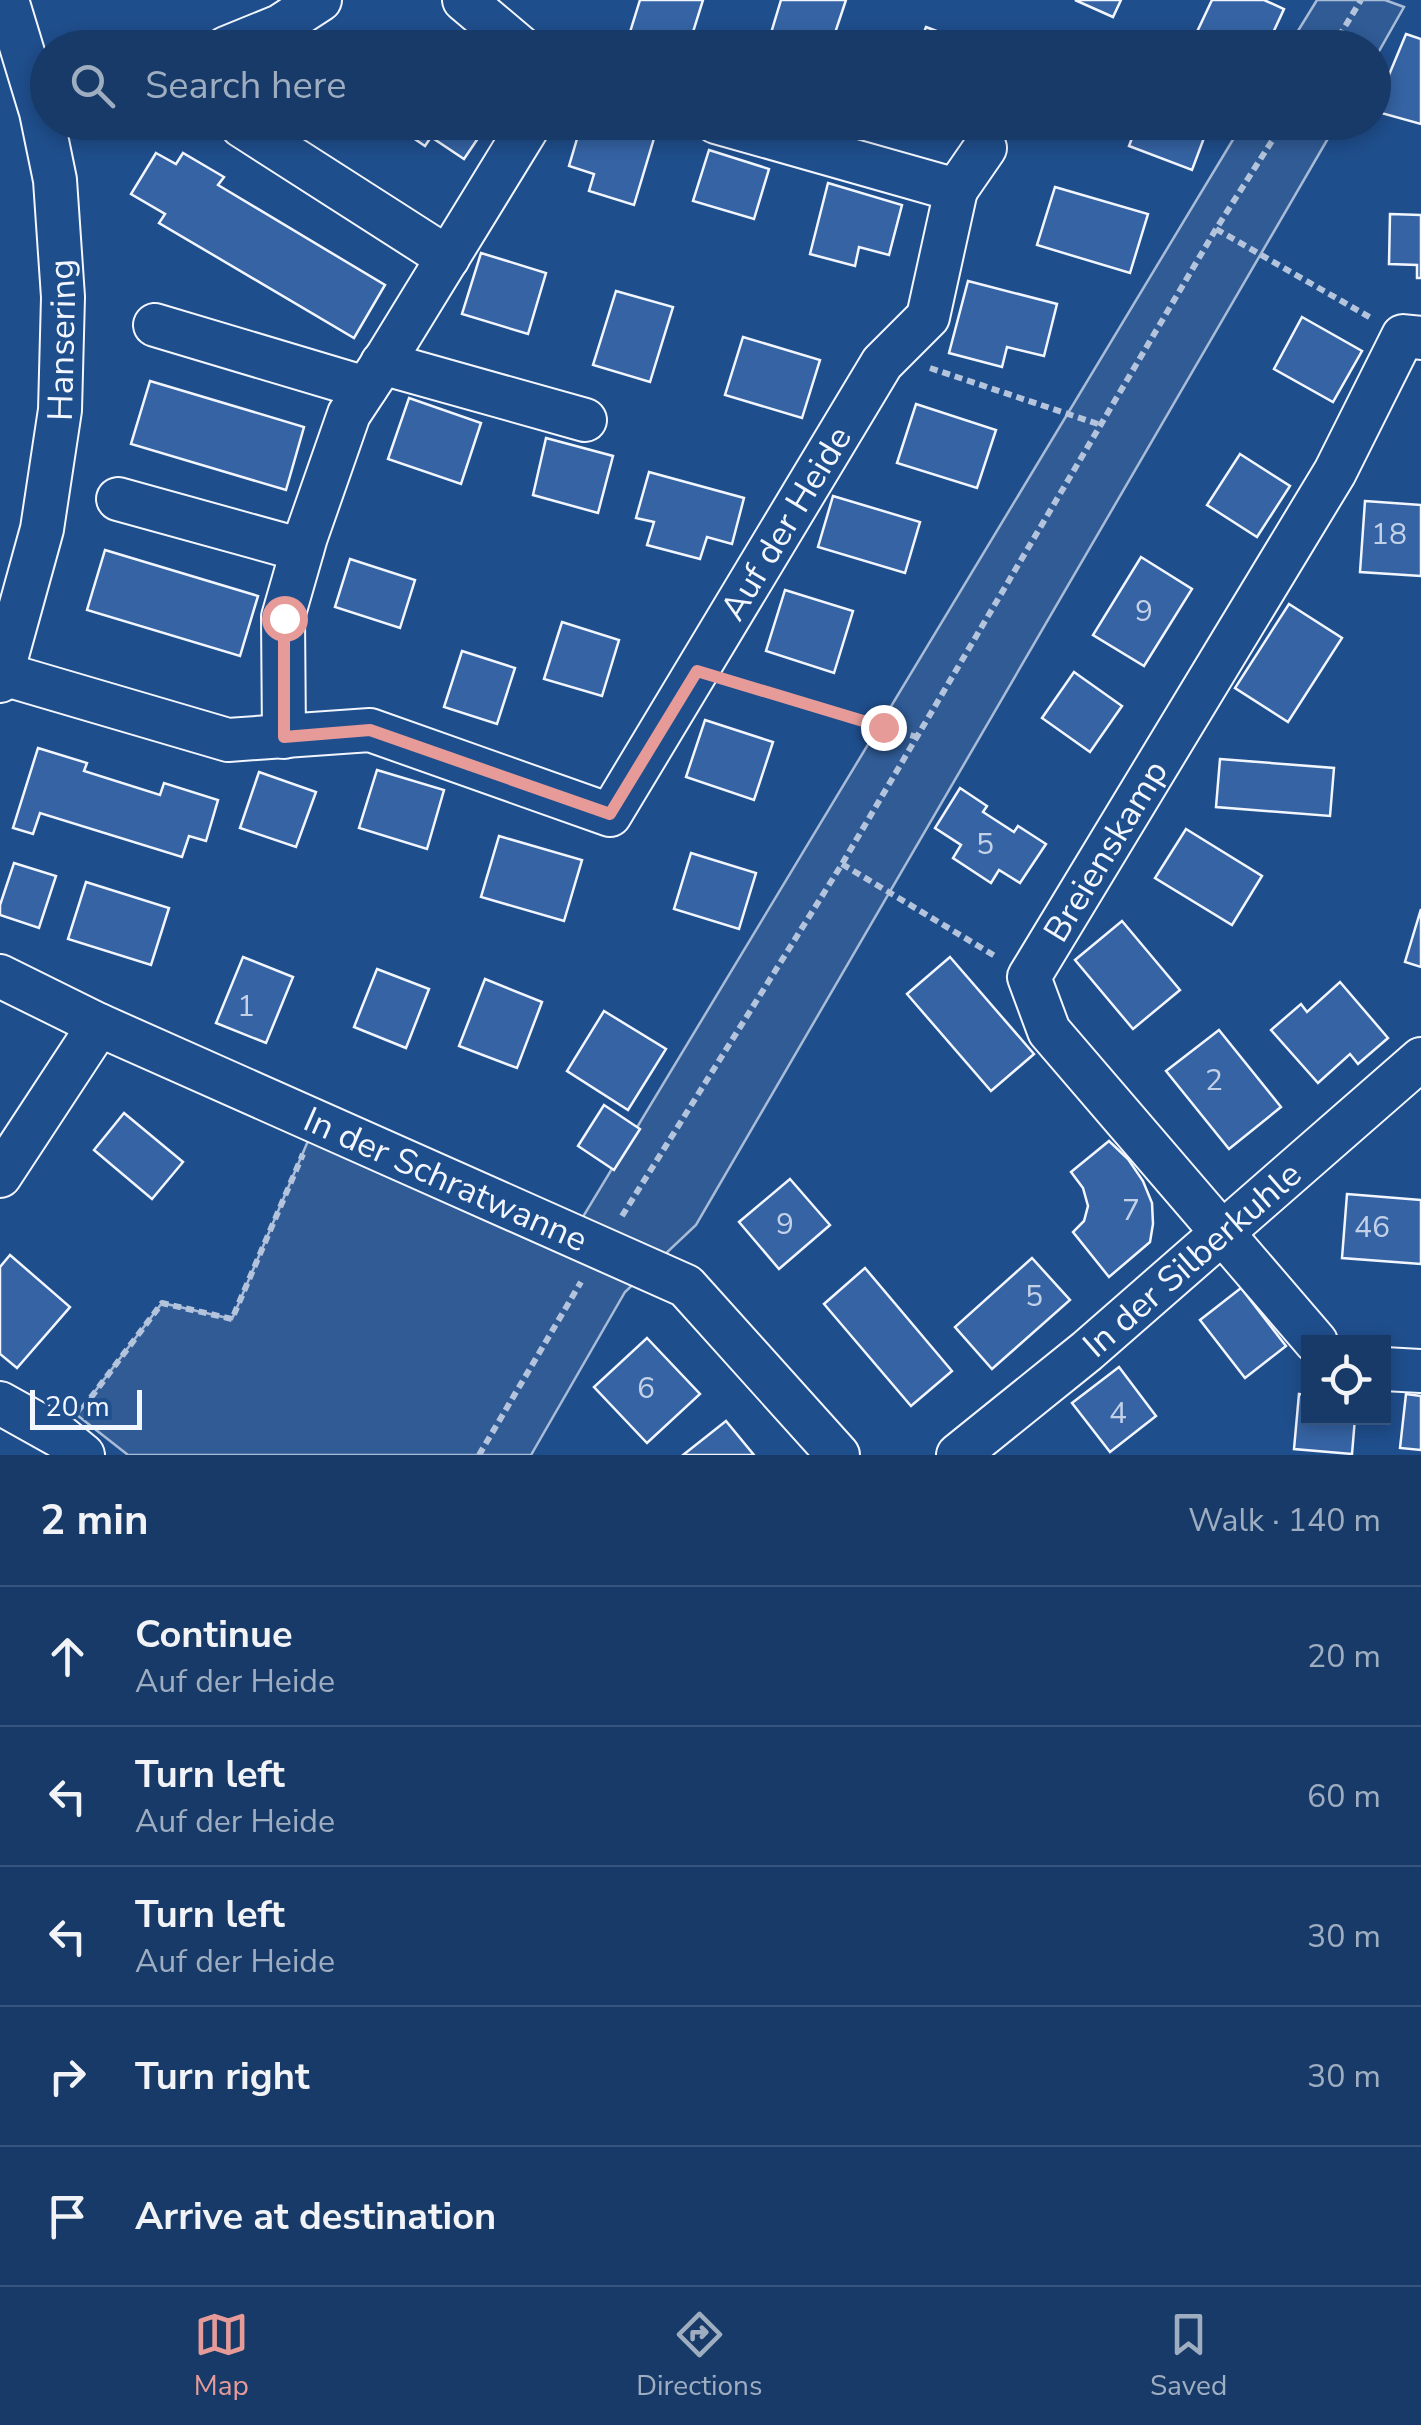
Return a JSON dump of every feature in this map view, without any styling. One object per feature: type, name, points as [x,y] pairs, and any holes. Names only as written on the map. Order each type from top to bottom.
[{"type":"street","name":"Hansering","points":[[7,0],[30,68]]},
{"type":"street","points":[[270,30],[320,0]]},
{"type":"street","points":[[464,0],[500,30]]},
{"type":"street","name":"Hansering","points":[[2,678],[42,530],[60,410],[62,297],[48,140]]},
{"type":"street","points":[[264,140],[448,258]]},
{"type":"street","points":[[284,737],[284,618],[302,550],[349,414],[520,140]]},
{"type":"street","points":[[780,140],[956,190]]},
{"type":"street","name":"Auf der Heide","points":[[2,678],[228,740],[370,730],[610,814],[882,363],[928,317],[956,190],[985,148]]},
{"type":"street","points":[[154,326],[585,420]]},
{"type":"street","name":"Breienskamp","points":[[1310,1335],[1049,1031],[1029,977],[1412,337]]},
{"type":"street","points":[[118,499],[302,550]]},
{"type":"street","name":"In der Schratwanne","points":[[0,976],[99,1025],[686,1286],[838,1455]]},
{"type":"street","points":[[0,1176],[99,1025]]},
{"type":"street","name":"In der Silberkuhle","points":[[958,1455],[1087,1351],[1421,1059]]},
{"type":"street","points":[[1391,1369],[1421,1370]]},
{"type":"street","points":[[0,1403],[72,1446]]},
{"type":"path","points":[[1343,30],[1361,0]]},
{"type":"path","points":[[479,1455],[601,1250],[842,864],[1216,229],[1273,140]]},
{"type":"path","points":[[1216,229],[1412,337]]},
{"type":"path","points":[[890,354],[1101,425]]},
{"type":"path","points":[[697,671],[917,737]]},
{"type":"path","points":[[842,864],[1029,977]]},
{"type":"path","points":[[72,1446],[162,1303],[232,1319],[317,1121]]},
{"type":"shaded area","points":[[1317,0],[1385,0],[1404,7],[1391,30],[1298,30]]},
{"type":"shaded area","points":[[1233,140],[1327,140],[696,1225],[625,1292],[531,1455],[128,1455],[77,1415],[162,1303],[232,1319],[308,1141],[563,1250]]},
{"type":"building","points":[[640,0],[703,0],[694,30],[631,30]]},
{"type":"building","points":[[781,0],[846,0],[836,30],[772,30]]},
{"type":"building","points":[[1075,0],[1121,0],[1113,17]]},
{"type":"building","points":[[1212,0],[1264,0],[1284,9],[1274,30],[1198,30]]},
{"type":"building","points":[[1406,34],[1421,39],[1421,124],[1391,116],[1391,70]]},
{"type":"building","points":[[436,140],[477,140],[464,159]]},
{"type":"building","points":[[577,140],[654,140],[634,205],[589,191],[594,174],[569,166]]},
{"type":"building","points":[[1131,140],[1203,140],[1192,170],[1129,146]]},
{"type":"building","points":[[709,150],[769,169],[754,219],[693,201]]},
{"type":"building","points":[[156,153],[176,164],[183,153],[224,177],[218,185],[385,285],[354,338],[159,223],[165,214],[131,194]]},
{"type":"building","points":[[828,183],[902,205],[889,255],[859,247],[855,266],[810,254]]},
{"type":"building","points":[[1055,187],[1148,214],[1130,273],[1037,245]]},
{"type":"building","points":[[1390,214],[1421,215],[1421,278],[1417,278],[1417,265],[1389,264]]},
{"type":"building","points":[[481,253],[546,273],[528,334],[462,314]]},
{"type":"building","points":[[968,281],[1057,304],[1044,356],[1007,347],[1002,367],[949,353]]},
{"type":"building","points":[[616,291],[673,307],[650,382],[593,365]]},
{"type":"building","points":[[1302,317],[1362,351],[1333,402],[1274,369]]},
{"type":"building","points":[[743,337],[820,360],[802,418],[725,395]]},
{"type":"building","points":[[150,381],[304,427],[286,490],[131,444]]},
{"type":"building","points":[[409,398],[481,423],[461,484],[388,459]]},
{"type":"building","points":[[916,404],[996,430],[977,488],[897,463]]},
{"type":"building","points":[[546,438],[613,456],[598,513],[533,495]]},
{"type":"building","points":[[1240,454],[1290,486],[1257,537],[1207,505]]},
{"type":"building","points":[[649,472],[744,498],[732,544],[707,537],[700,559],[647,545],[654,522],[636,518]]},
{"type":"building","points":[[833,496],[920,522],[905,573],[818,547]]},
{"type":"building","points":[[1365,501],[1421,505],[1421,576],[1360,572]]},
{"type":"building","points":[[105,550],[258,596],[240,656],[87,610]]},
{"type":"building","points":[[1141,557],[1192,589],[1144,666],[1093,635]]},
{"type":"building","points":[[350,559],[415,580],[400,628],[335,607]]},
{"type":"building","points":[[785,590],[853,611],[834,673],[766,651]]},
{"type":"building","points":[[1289,604],[1342,638],[1288,722],[1235,688]]},
{"type":"building","points":[[562,622],[619,640],[602,696],[544,679]]},
{"type":"building","points":[[462,651],[515,668],[497,724],[444,707]]},
{"type":"building","points":[[1074,672],[1122,706],[1090,752],[1042,718]]},
{"type":"building","points":[[705,720],[773,742],[754,800],[686,777]]},
{"type":"building","points":[[38,748],[87,763],[84,771],[160,795],[164,783],[218,800],[206,841],[189,836],[182,857],[40,813],[33,834],[13,828]]},
{"type":"building","points":[[1220,759],[1334,768],[1330,816],[1216,807]]},
{"type":"building","points":[[377,770],[444,790],[427,849],[359,828]]},
{"type":"building","points":[[259,772],[316,792],[296,847],[240,828]]},
{"type":"building","points":[[960,788],[987,806],[983,812],[1014,832],[1018,826],[1046,844],[1020,883],[999,870],[991,883],[953,858],[961,845],[935,828]]},
{"type":"building","points":[[1186,829],[1262,876],[1232,925],[1155,878]]},
{"type":"building","points":[[499,836],[582,860],[564,921],[481,897]]},
{"type":"building","points":[[691,853],[756,873],[739,929],[674,909]]},
{"type":"building","points":[[14,863],[56,876],[39,928],[0,915]]},
{"type":"building","points":[[86,882],[169,908],[151,965],[68,939]]},
{"type":"building","points":[[1421,909],[1421,967],[1405,962]]},
{"type":"building","points":[[1122,921],[1180,990],[1133,1029],[1075,960]]},
{"type":"building","points":[[243,957],[293,977],[266,1043],[216,1023]]},
{"type":"building","points":[[950,957],[1034,1054],[991,1091],[907,994]]},
{"type":"building","points":[[377,969],[429,989],[406,1048],[354,1027]]},
{"type":"building","points":[[485,979],[542,1002],[517,1068],[459,1046]]},
{"type":"building","points":[[1340,982],[1388,1038],[1358,1064],[1350,1054],[1318,1083],[1271,1030],[1301,1004],[1307,1012]]},
{"type":"building","points":[[604,1011],[666,1049],[628,1110],[567,1071]]},
{"type":"building","points":[[1219,1030],[1281,1107],[1229,1149],[1166,1071]]},
{"type":"building","points":[[604,1105],[640,1129],[614,1170],[578,1146]]},
{"type":"building","points":[[124,1113],[183,1162],[152,1199],[94,1150]]},
{"type":"building","points":[[1109,1141],[1143,1181],[1152,1203],[1153,1224],[1150,1242],[1109,1277],[1073,1232],[1084,1221],[1088,1206],[1083,1188],[1071,1172]]},
{"type":"building","points":[[790,1179],[830,1225],[779,1269],[739,1222]]},
{"type":"building","points":[[1347,1194],[1421,1200],[1421,1264],[1342,1258]]},
{"type":"building","points":[[10,1255],[70,1307],[17,1368],[0,1354],[0,1267]]},
{"type":"building","points":[[1032,1258],[1070,1300],[992,1369],[955,1327]]},
{"type":"building","points":[[865,1268],[952,1371],[911,1406],[824,1304]]},
{"type":"building","points":[[1241,1288],[1286,1346],[1245,1378],[1200,1320]]},
{"type":"building","points":[[647,1338],[700,1394],[647,1443],[594,1387]]},
{"type":"building","points":[[1119,1367],[1156,1416],[1110,1452],[1072,1403]]},
{"type":"building","points":[[1299,1394],[1301,1425],[1354,1425],[1352,1454],[1294,1449]]},
{"type":"building","points":[[1406,1394],[1421,1396],[1421,1450],[1400,1448]]},
{"type":"building","points":[[726,1421],[754,1455],[683,1455]]},
{"type":"route","points":[[284,618],[284,737],[370,730],[610,814],[697,671],[883,727]]}]
